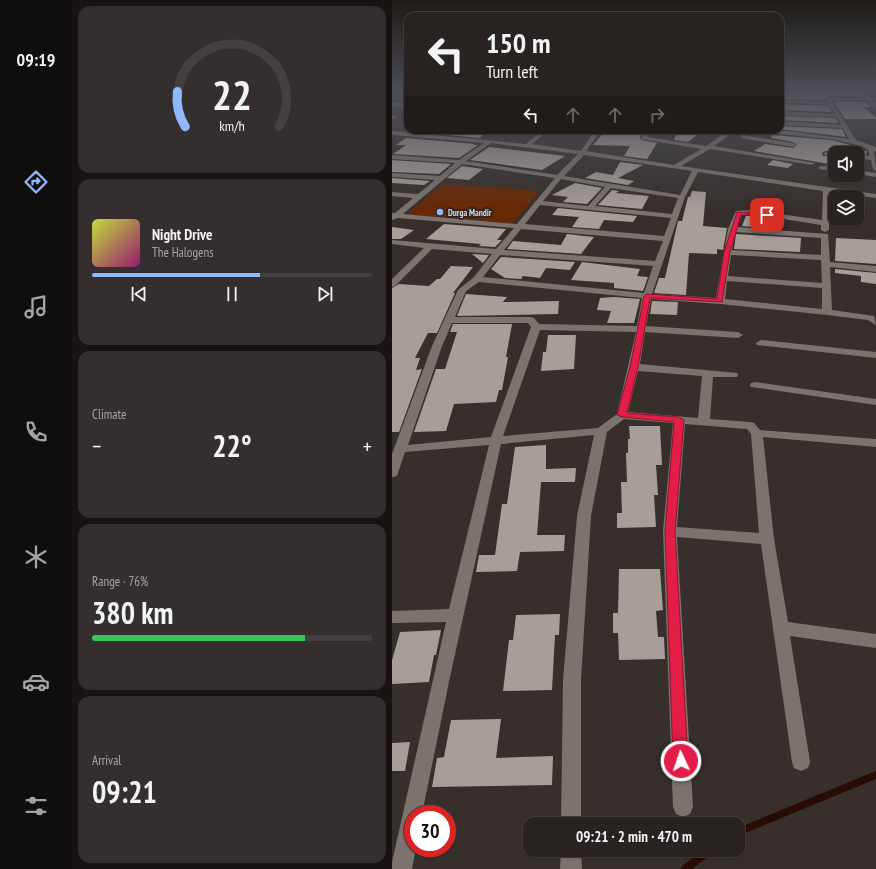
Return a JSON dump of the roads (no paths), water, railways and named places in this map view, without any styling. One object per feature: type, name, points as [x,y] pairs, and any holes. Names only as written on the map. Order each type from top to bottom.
[{"type":"street","points":[[848,131],[853,139],[874,149],[875,163],[864,159]]},
{"type":"street","points":[[392,133],[404,134]]},
{"type":"street","points":[[784,133],[853,139],[863,137]]},
{"type":"street","points":[[405,134],[528,145],[695,171],[876,196]]},
{"type":"street","points":[[442,137],[446,134]]},
{"type":"street","points":[[528,145],[541,134]]},
{"type":"street","points":[[392,473],[449,320],[462,290],[477,280],[560,176],[582,153],[595,134]]},
{"type":"street","points":[[646,134],[643,138],[812,163]]},
{"type":"street","points":[[754,139],[761,134]]},
{"type":"street","points":[[786,144],[798,134]]},
{"type":"street","points":[[674,167],[727,135],[793,145]]},
{"type":"street","points":[[393,217],[460,162],[490,141]]},
{"type":"street","points":[[392,157],[460,162],[560,176],[682,197]]},
{"type":"street","points":[[821,168],[828,168]]},
{"type":"street","points":[[400,449],[601,431],[622,415],[642,329],[647,296],[674,216],[695,171]]},
{"type":"street","points":[[864,173],[876,175]]},
{"type":"street","points":[[392,175],[441,178]]},
{"type":"street","points":[[590,208],[610,185]]},
{"type":"street","points":[[826,190],[825,286],[827,312]]},
{"type":"street","points":[[392,194],[420,196]]},
{"type":"street","points":[[538,203],[674,216]]},
{"type":"street","points":[[720,301],[727,252],[732,229],[739,213],[752,212],[825,223]]},
{"type":"street","points":[[393,217],[667,239]]},
{"type":"street","points":[[732,229],[825,236]]},
{"type":"street","points":[[392,242],[498,252],[658,264]]},
{"type":"street","points":[[392,284],[430,246]]},
{"type":"street","points":[[727,252],[826,261],[876,269]]},
{"type":"street","points":[[723,278],[825,286]]},
{"type":"street","points":[[477,280],[647,296],[720,301],[827,312],[871,318],[876,322]]},
{"type":"street","points":[[449,320],[531,320],[536,327]]},
{"type":"street","points":[[536,327],[642,329],[738,335]]},
{"type":"street","points":[[401,869],[456,615],[496,440],[536,327]]},
{"type":"street","points":[[761,344],[876,355]]},
{"type":"street","points":[[634,367],[733,375]]},
{"type":"street","points":[[704,422],[708,373]]},
{"type":"street","points":[[755,385],[876,402]]},
{"type":"street","points":[[622,415],[750,426],[757,433],[767,539],[801,762]]},
{"type":"street","points":[[679,420],[670,531],[683,807]]},
{"type":"street","points":[[571,817],[572,680],[583,524],[601,431]]},
{"type":"street","points":[[757,433],[876,443]]},
{"type":"street","points":[[670,531],[767,539]]},
{"type":"street","points":[[392,617],[456,615]]},
{"type":"street","points":[[780,628],[876,641]]},
{"type":"street","points":[[571,857],[571,869]]},
{"type":"waterway","points":[[745,829],[876,775]]},
{"type":"waterway","points":[[685,869],[701,857]]},
{"type":"place","name":"Durga Mandir","points":[[440,212]]}]
